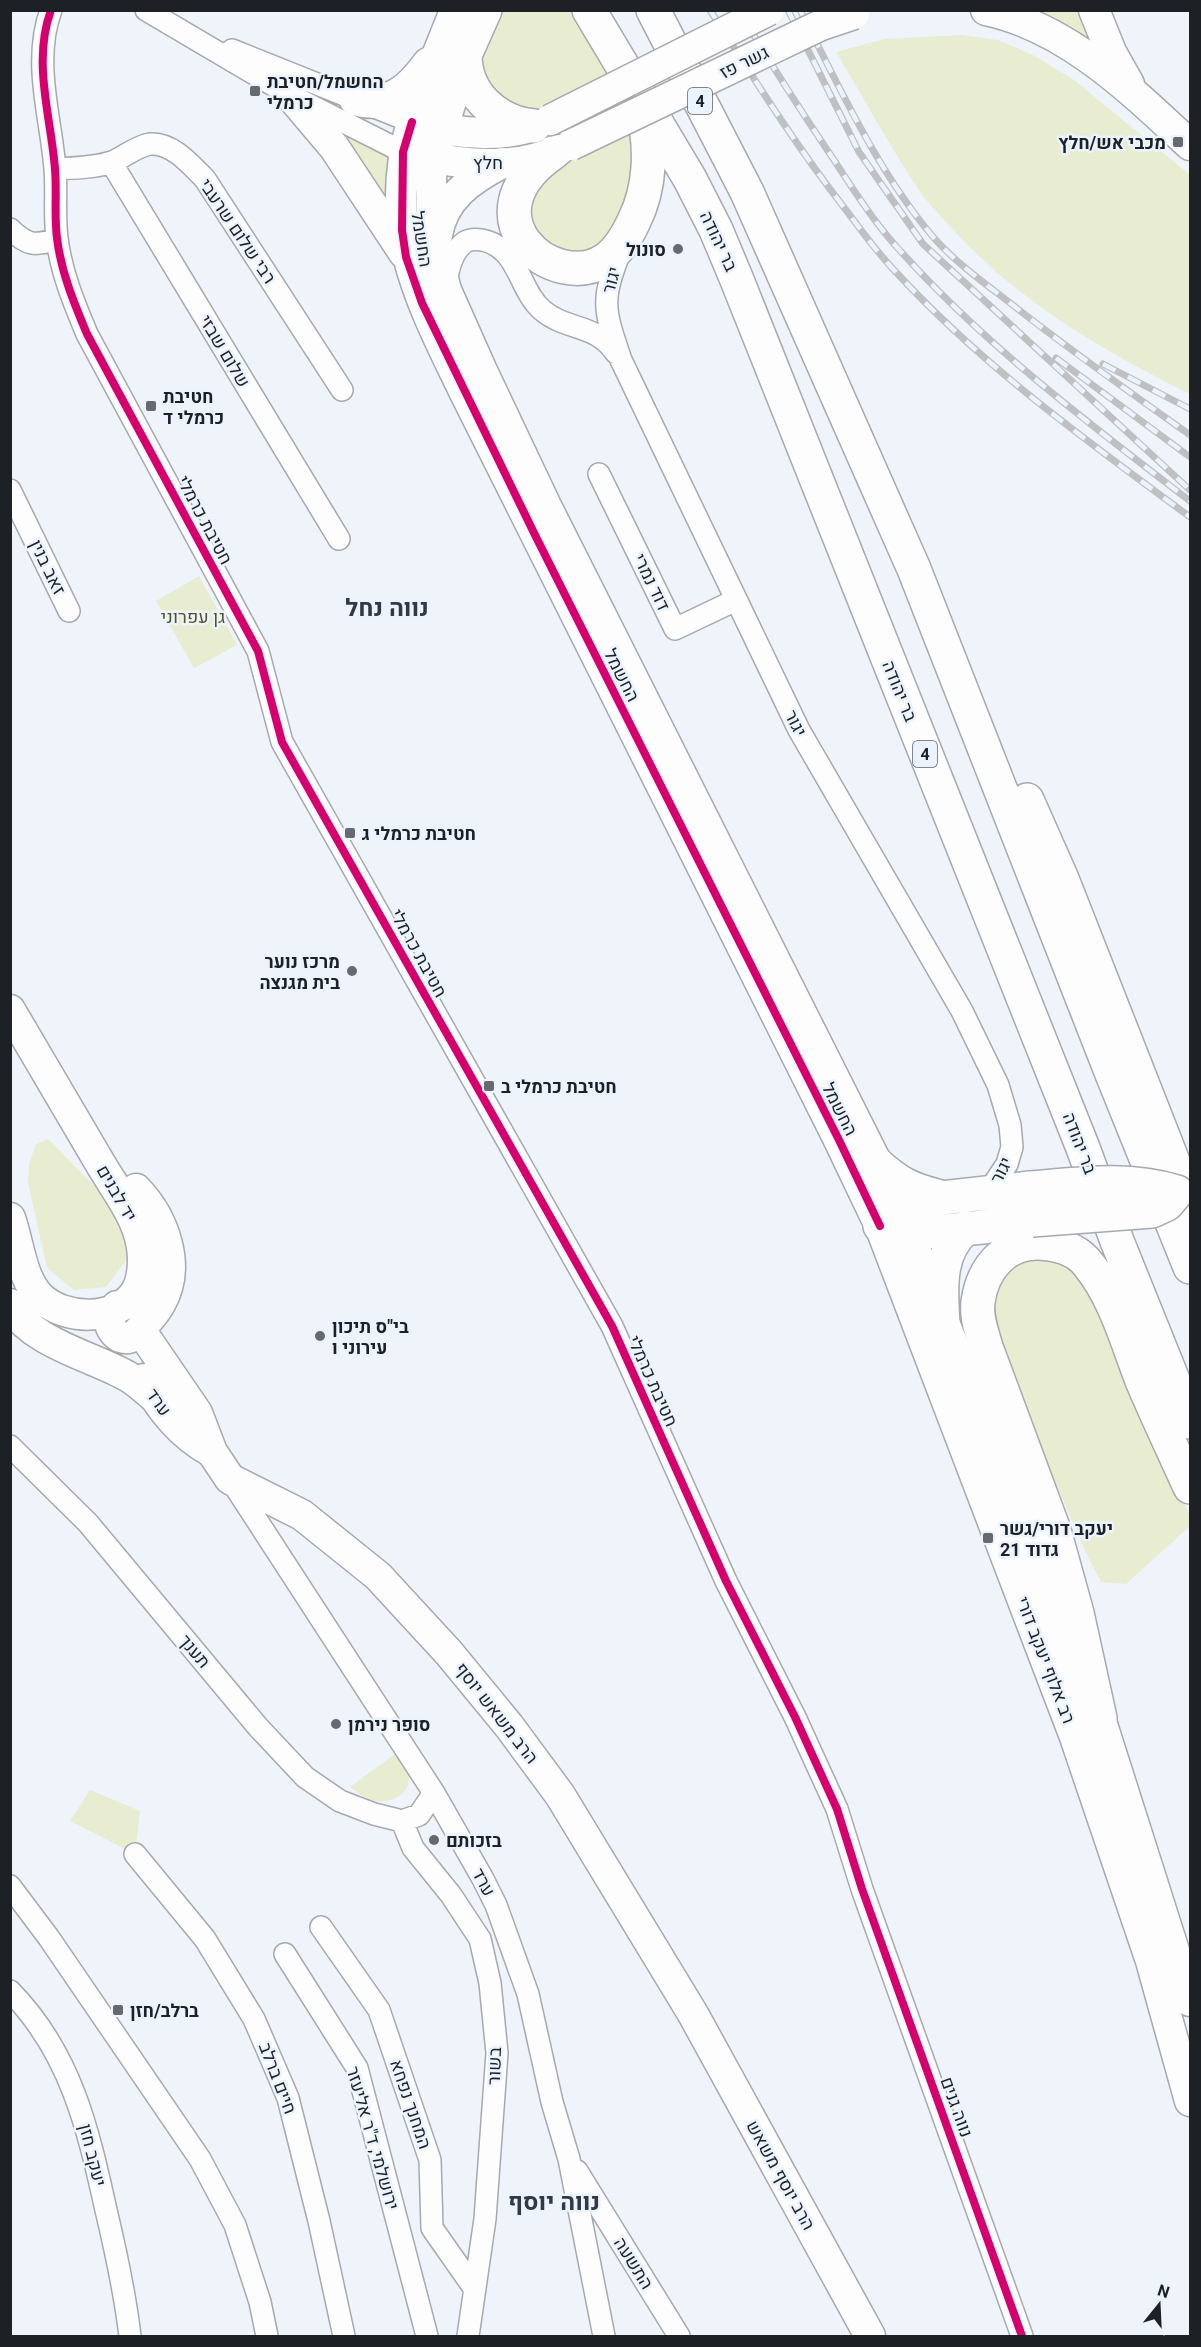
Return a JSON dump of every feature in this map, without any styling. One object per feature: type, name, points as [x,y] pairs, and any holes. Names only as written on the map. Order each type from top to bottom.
[{"type":"highway","points":[[422,140],[453,51],[457,10]]},
{"type":"highway","points":[[356,99],[380,102],[398,95],[453,51],[485,10]]},
{"type":"highway","name":"בר יהודה","points":[[590,10],[690,179],[716,230],[1191,1422]]},
{"type":"highway","name":"4","points":[[653,10],[747,192],[914,569],[1112,1074],[1191,1267]]},
{"type":"highway","points":[[453,51],[480,99],[498,114],[516,122],[542,123]]},
{"type":"highway","points":[[562,149],[533,168],[526,177],[515,199],[513,214],[515,225],[524,242],[538,255],[562,266],[590,267],[603,262],[625,240],[645,193],[648,174],[644,117],[639,96]]},
{"type":"highway","points":[[914,569],[968,664],[1062,879],[1176,1169],[1184,1198]]},
{"type":"highway","points":[[877,1164],[897,1182],[916,1191],[942,1197]]},
{"type":"highway","points":[[895,1220],[942,1197],[1093,1183],[1134,1183],[1184,1198]]},
{"type":"highway","points":[[895,1220],[966,1228],[1032,1220],[1152,1211],[1184,1198]]},
{"type":"highway","points":[[943,1323],[941,1291],[944,1263],[954,1240],[966,1228]]},
{"type":"highway","points":[[1100,1718],[1077,1613],[1054,1530],[986,1347],[978,1319],[978,1303],[983,1283],[992,1268],[1012,1247],[1037,1242],[1067,1248],[1086,1261],[1099,1278],[1112,1302],[1144,1385],[1191,1487]]},
{"type":"street","name":"חטיבת כרמלי","points":[[51,10],[46,22],[42,74],[56,169],[57,239],[69,293],[87,334],[258,651],[282,742],[612,1326],[726,1581],[795,1717],[837,1809],[862,1889]]},
{"type":"street","name":"גשר פז","points":[[542,123],[770,10]]},
{"type":"street","points":[[986,10],[1024,21],[1077,51],[1138,96],[1191,145]]},
{"type":"street","points":[[1094,10],[1111,52],[1138,96]]},
{"type":"street","name":"גשר פז","points":[[562,149],[821,25],[862,12]]},
{"type":"street","points":[[153,15],[290,95],[422,140]]},
{"type":"street","points":[[153,15],[356,99],[422,140]]},
{"type":"street","points":[[290,95],[334,147],[406,257]]},
{"type":"street","name":"חלץ","points":[[422,140],[506,132],[542,123]]},
{"type":"street","name":"חלץ","points":[[422,140],[480,164],[534,159],[562,149]]},
{"type":"street","name":"החשמל","points":[[422,140],[431,175],[432,226],[435,247],[446,290],[546,506],[877,1164],[895,1220]]},
{"type":"street","name":"החשמל","points":[[422,140],[402,210],[406,257],[424,309],[839,1140],[895,1220]]},
{"type":"street","name":"רבי שלום שרעבי","points":[[56,169],[111,162],[150,144],[163,146],[179,155],[205,179],[342,390]]},
{"type":"street","name":"שלום שבזי","points":[[111,162],[339,539]]},
{"type":"street","points":[[435,247],[441,218],[454,196],[471,181],[502,163]]},
{"type":"street","points":[[10,228],[23,241],[38,245],[57,239]]},
{"type":"street","points":[[446,290],[451,262],[463,243],[477,239],[492,242],[511,258],[540,308],[553,318],[597,333],[610,344],[621,360]]},
{"type":"street","name":"יגור","points":[[625,240],[605,297],[610,327],[621,360],[799,730],[962,1011],[998,1085],[1010,1125],[1012,1147],[1007,1164],[989,1191]]},
{"type":"street","name":"דוד נמרי","points":[[599,474],[675,629],[736,600]]},
{"type":"street","name":"זאב בנין","points":[[10,490],[69,611]]},
{"type":"street","name":"יד לבנים","points":[[10,1010],[134,1217],[140,1235],[143,1257],[140,1285],[130,1299],[120,1305]]},
{"type":"street","name":"יד לבנים","points":[[92,1148],[147,1200],[169,1246],[171,1264],[165,1293],[155,1312],[132,1333]]},
{"type":"street","points":[[10,1218],[28,1276],[40,1297],[54,1307],[65,1312],[100,1314],[120,1305],[133,1305],[141,1311],[143,1316],[132,1333],[103,1345],[72,1350]]},
{"type":"street","name":"רב אלוף יעקב דורי","points":[[895,1220],[943,1323],[1100,1718],[1191,2001]]},
{"type":"street","name":"רב אלוף יעקב דורי","points":[[895,1220],[1151,1961],[1191,2101]]},
{"type":"street","points":[[10,1305],[24,1321],[49,1340],[127,1376],[153,1396]]},
{"type":"street","name":"ערד","points":[[212,1452],[186,1436],[153,1396],[126,1346],[132,1333],[197,1413],[212,1452],[434,1793],[483,1879],[500,1915],[528,1994],[552,2102],[569,2159],[604,2337]]},
{"type":"street","name":"תענך","points":[[10,1446],[88,1523],[258,1727],[305,1777],[340,1801],[374,1814],[402,1821]]},
{"type":"street","name":"הרב משאש יוסף","points":[[230,1479],[275,1500],[312,1522],[378,1576],[449,1653],[509,1726],[560,1795],[693,2014]]},
{"type":"street","points":[[402,1821],[419,1815],[434,1793]]},
{"type":"street","name":"בשור","points":[[402,1821],[412,1848],[451,1895],[480,1939],[490,1983],[497,2053],[485,2219],[468,2337]]},
{"type":"street","name":"חיים ברלב","points":[[135,1854],[205,1939],[254,2019],[288,2098],[315,2200],[344,2337]]},
{"type":"street","points":[[10,1886],[49,1938],[200,2159],[235,2225],[260,2302],[267,2337]]},
{"type":"street","name":"נווה גנים","points":[[862,1889],[1022,2337]]},
{"type":"street","name":"המחנך נפחא","points":[[321,1927],[379,2010],[430,2160],[432,2228],[474,2288]]},
{"type":"street","name":"ירושלמי, ד\"ר אליעזר","points":[[285,1954],[357,2068],[427,2337]]},
{"type":"street","name":"יעקב חזן","points":[[10,1991],[50,2040],[74,2088],[91,2141],[126,2298],[130,2337]]},
{"type":"street","name":"הרב יוסף משאש","points":[[693,2014],[870,2337]]},
{"type":"street","name":"התשעה","points":[[569,2159],[679,2337]]},
{"type":"green space","points":[[494,11],[577,11],[614,81],[543,115],[508,109],[474,61]]},
{"type":"green space","points":[[1018,11],[1087,11],[1105,57]]},
{"type":"green space","points":[[962,35],[998,40],[1033,55],[1074,80],[1190,175],[1190,394],[1092,341],[1060,320],[1001,276],[973,250],[920,192],[836,52],[885,39]]},
{"type":"green space","points":[[312,111],[396,155],[397,224]]},
{"type":"green space","points":[[629,131],[637,152],[621,232],[579,257],[534,240],[528,194],[546,169]]},
{"type":"green space","name":"גן עפרוני","points":[[199,576],[237,645],[194,668],[156,601]]},
{"type":"green space","points":[[48,1139],[113,1205],[134,1241],[128,1258],[106,1287],[74,1290],[47,1268],[28,1183],[29,1164],[36,1144]]},
{"type":"green space","points":[[1011,1255],[1078,1262],[1190,1516],[1190,1526],[1126,1584],[1101,1582],[1086,1553],[999,1352],[987,1301]]},
{"type":"green space","points":[[395,1754],[406,1768],[409,1779],[408,1786],[398,1797],[375,1801],[350,1787]]},
{"type":"green space","points":[[90,1790],[140,1811],[135,1854],[70,1821]]},
{"type":"railway","points":[[710,10],[810,161],[881,255],[927,305],[1036,401],[1190,517]]},
{"type":"railway","points":[[739,10],[785,86],[848,182],[895,245],[928,281],[1036,380],[1190,501]]},
{"type":"railway","points":[[788,10],[859,152],[923,244],[1190,490]]},
{"type":"railway","points":[[800,10],[877,157],[914,212],[943,248],[1036,323],[1190,435]]},
{"type":"railway","points":[[1056,358],[1190,457]]},
{"type":"railway","points":[[1103,364],[1190,409]]},
{"type":"cycle path","points":[[51,10],[43,49],[43,69],[55,169],[56,229],[65,275],[87,334],[258,651],[282,742],[612,1326],[726,1581],[795,1717],[837,1809],[862,1889],[1022,2336]]},
{"type":"cycle path","points":[[412,122],[403,152],[402,230],[406,257],[422,303],[535,535],[880,1226]]},
{"type":"place","name":"החשמל/חטיבת כרמלי","points":[[255,91]]},
{"type":"place","name":"מכבי אש/חלץ","points":[[1178,142]]},
{"type":"place","name":"סונול","points":[[678,249]]},
{"type":"place","name":"חטיבת כרמלי ד","points":[[151,406]]},
{"type":"place","name":"חטיבת כרמלי ג","points":[[350,833]]},
{"type":"place","name":"מרכז נוער בית מגנצה","points":[[352,971]]},
{"type":"place","name":"חטיבת כרמלי ב","points":[[489,1086]]},
{"type":"place","name":"בי\"ס תיכון עירוני ו","points":[[320,1336]]},
{"type":"place","name":"יעקב דורי/גשר גדוד 21","points":[[988,1538]]},
{"type":"place","name":"סופר נירמן","points":[[336,1724]]},
{"type":"place","name":"בזכותם","points":[[434,1840]]},
{"type":"place","name":"ברלב/חזן","points":[[118,2010]]},
{"type":"district","name":"נווה נחל","points":[[387,608]]},
{"type":"district","name":"נווה יוסף","points":[[554,2202]]}]
